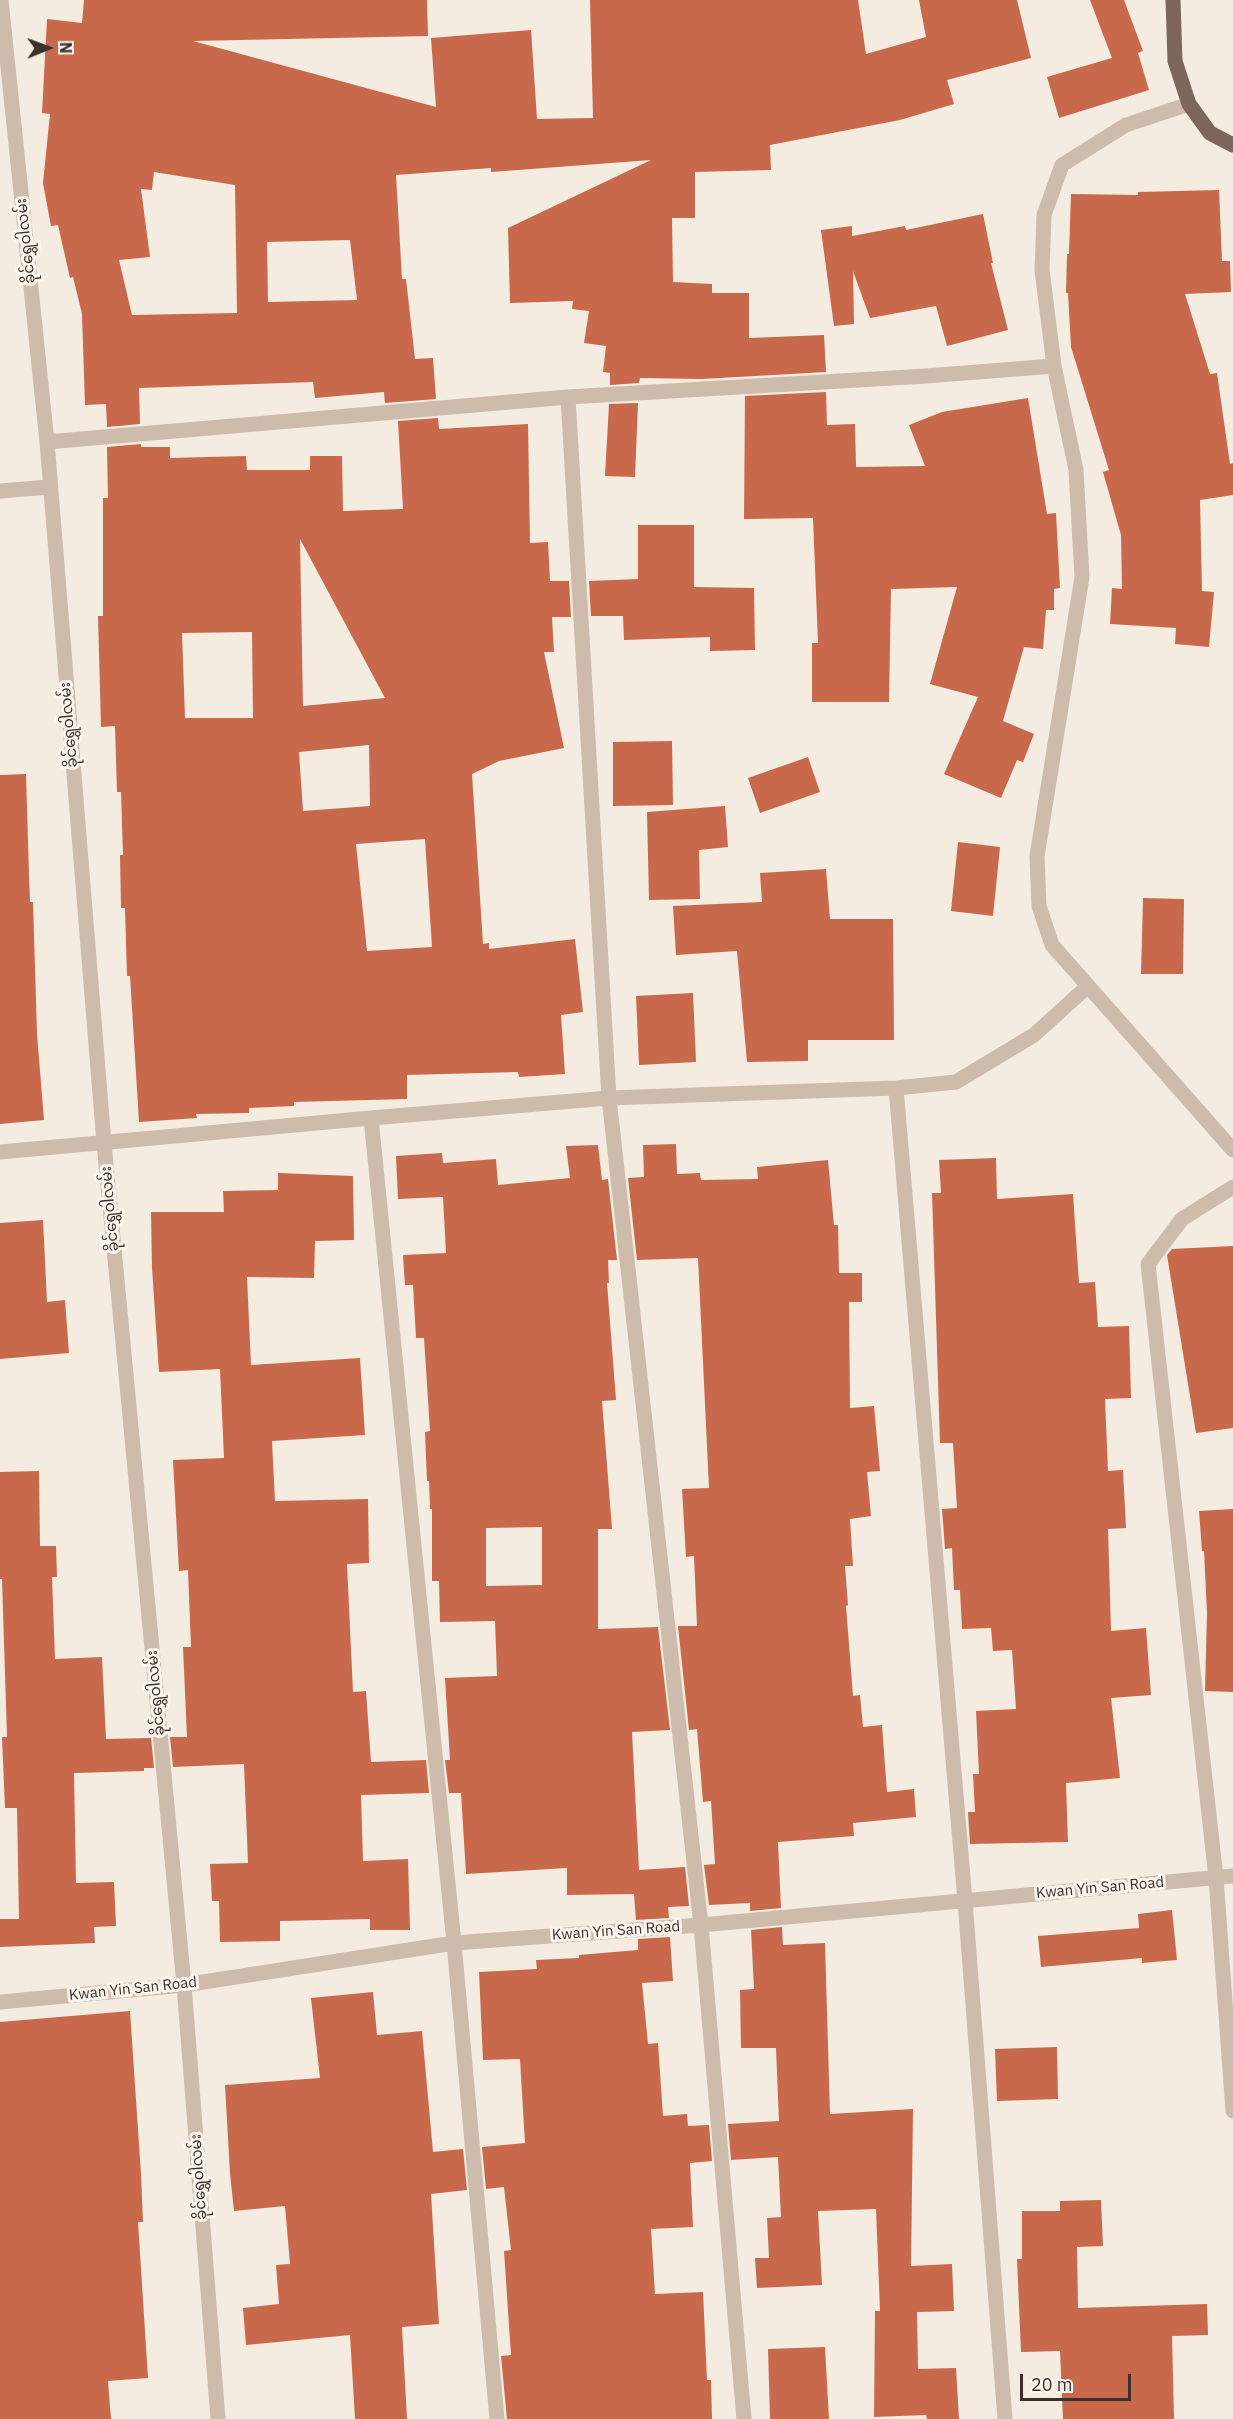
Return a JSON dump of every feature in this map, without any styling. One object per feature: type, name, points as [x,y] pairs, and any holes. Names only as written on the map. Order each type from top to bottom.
[{"type":"main road","points":[[1173,0],[1175,61],[1189,104],[1210,133],[1233,145]]},
{"type":"street","name":"ခိုင်ရွှေဝါလမ်း","points":[[1,0],[47,442],[104,1143],[184,1985],[218,2419]]},
{"type":"street","points":[[1189,104],[1126,125],[1062,165],[1044,215],[1042,270],[1054,366],[1076,470],[1082,577],[1037,856],[1039,906],[1052,945],[1233,1150]]},
{"type":"street","points":[[47,442],[568,397],[926,376],[1054,366]]},
{"type":"street","points":[[568,397],[609,1098],[701,1925],[744,2419]]},
{"type":"street","points":[[0,491],[49,487]]},
{"type":"street","points":[[0,1152],[609,1098],[896,1088],[956,1082],[1034,1035],[1088,986]]},
{"type":"street","points":[[896,1088],[965,1901],[1005,2419]]},
{"type":"street","points":[[371,1118],[454,1943],[497,2419]]},
{"type":"street","points":[[1233,1187],[1182,1219],[1148,1264],[1216,1878],[1233,2111]]},
{"type":"street","name":"Kwan Yin San Road","points":[[0,2001],[184,1985],[454,1943],[701,1925],[1233,1876]]},
{"type":"building","points":[[84,0],[427,0],[428,36],[193,41],[436,107],[431,38],[531,30],[537,119],[593,118],[590,0],[858,0],[866,54],[926,37],[919,0],[1017,0],[1031,58],[947,80],[954,104],[900,120],[770,145],[771,170],[695,172],[695,218],[672,218],[673,282],[712,284],[712,293],[749,293],[749,338],[824,335],[826,372],[702,379],[640,378],[639,383],[610,385],[610,373],[603,372],[606,346],[584,343],[589,311],[572,309],[573,301],[510,303],[508,228],[651,160],[491,172],[491,168],[396,175],[402,279],[406,279],[415,359],[433,358],[436,399],[385,403],[384,392],[315,398],[313,382],[139,388],[140,424],[107,427],[106,404],[85,405],[82,314],[73,277],[70,278],[58,225],[51,226],[43,183],[50,114],[42,113],[47,19],[82,23]],"holes":[[[154,172],[235,185],[237,313],[132,315],[119,260],[150,257],[141,189],[152,190]],[[350,240],[357,300],[268,302],[267,242]]]},
{"type":"building","points":[[1090,0],[1124,0],[1143,51],[1138,53],[1149,90],[1059,118],[1047,77],[1112,58]]},
{"type":"building","points":[[1219,190],[1222,261],[1230,261],[1231,292],[1185,294],[1210,374],[1217,373],[1230,464],[1233,463],[1233,495],[1200,500],[1202,591],[1214,592],[1209,647],[1175,644],[1176,628],[1110,624],[1112,588],[1122,589],[1121,535],[1103,472],[1109,470],[1071,347],[1068,293],[1066,293],[1071,194],[1138,195],[1138,192]]},
{"type":"building","points":[[983,214],[993,263],[991,263],[1008,330],[947,346],[936,306],[870,318],[853,271],[854,324],[834,326],[821,230],[852,226],[852,236],[905,226],[906,230]]},
{"type":"building","points":[[826,392],[827,425],[855,424],[856,467],[925,466],[909,425],[942,412],[1028,398],[1047,514],[1056,513],[1060,588],[1054,589],[1054,610],[1046,610],[1043,649],[1024,647],[1003,721],[1034,734],[1023,762],[1017,760],[1001,798],[944,774],[978,697],[930,684],[957,587],[891,589],[889,702],[812,702],[812,643],[818,643],[813,518],[744,519],[745,396]]},
{"type":"building","points":[[638,403],[635,477],[605,476],[609,404]]},
{"type":"building","points":[[438,418],[439,429],[528,424],[530,543],[548,542],[550,581],[569,581],[571,617],[552,617],[554,652],[544,652],[564,748],[499,761],[472,774],[483,944],[489,943],[489,949],[575,939],[583,1012],[561,1015],[565,1074],[519,1077],[518,1072],[407,1075],[407,1099],[294,1102],[294,1106],[249,1108],[249,1113],[196,1114],[197,1118],[139,1122],[130,976],[127,976],[125,908],[121,908],[120,855],[123,855],[121,792],[117,792],[115,726],[101,727],[98,616],[103,616],[103,498],[108,498],[107,447],[141,444],[141,447],[170,447],[170,458],[246,456],[247,470],[310,470],[310,456],[342,456],[343,511],[403,509],[398,421]],"holes":[[[300,539],[385,698],[303,706]],[[252,632],[253,718],[185,718],[182,633]],[[369,745],[370,806],[303,811],[299,752]],[[425,839],[432,947],[367,951],[356,844]]]},
{"type":"building","points":[[638,525],[694,525],[694,587],[754,588],[755,650],[710,651],[710,637],[624,640],[623,616],[591,616],[589,581],[638,579]]},
{"type":"building","points":[[672,741],[673,805],[613,806],[613,742]]},
{"type":"building","points":[[808,757],[820,792],[760,813],[748,778]]},
{"type":"building","points":[[26,774],[30,902],[33,902],[37,1034],[44,1120],[0,1124],[0,775]]},
{"type":"building","points":[[725,806],[728,847],[699,850],[700,899],[649,900],[647,812]]},
{"type":"building","points":[[958,842],[1000,847],[993,916],[951,911]]},
{"type":"building","points":[[826,869],[830,919],[893,919],[894,1040],[808,1040],[808,1061],[747,1062],[737,951],[676,955],[673,906],[762,902],[760,873]]},
{"type":"building","points":[[1143,898],[1184,899],[1183,974],[1141,974]]},
{"type":"building","points":[[693,993],[696,1062],[639,1065],[636,996]]},
{"type":"building","points":[[676,1144],[677,1174],[700,1173],[701,1180],[758,1179],[757,1167],[828,1160],[834,1225],[838,1225],[839,1273],[862,1273],[862,1302],[849,1302],[850,1408],[874,1406],[880,1471],[867,1472],[871,1516],[850,1519],[853,1566],[845,1566],[853,1696],[860,1695],[863,1727],[882,1725],[887,1792],[914,1789],[916,1817],[853,1823],[854,1836],[778,1842],[781,1908],[750,1911],[750,1903],[709,1905],[704,1865],[715,1864],[711,1801],[703,1802],[697,1729],[689,1730],[678,1626],[697,1626],[694,1556],[686,1557],[682,1489],[709,1488],[698,1258],[637,1260],[628,1178],[644,1177],[643,1145]]},
{"type":"building","points":[[598,1145],[602,1180],[608,1179],[617,1260],[608,1260],[609,1283],[607,1283],[616,1400],[602,1401],[612,1529],[598,1529],[598,1629],[658,1627],[670,1730],[632,1732],[639,1870],[685,1867],[689,1906],[668,1907],[669,1918],[636,1920],[634,1894],[567,1895],[567,1868],[466,1874],[461,1793],[449,1793],[445,1760],[450,1760],[445,1678],[497,1676],[495,1621],[440,1622],[439,1581],[432,1581],[432,1509],[430,1509],[429,1481],[427,1481],[425,1432],[430,1431],[424,1338],[416,1338],[413,1285],[405,1285],[403,1255],[446,1253],[443,1197],[398,1199],[396,1156],[442,1153],[443,1163],[496,1159],[498,1185],[570,1178],[566,1146]],"holes":[[[542,1527],[542,1585],[486,1586],[486,1528]]]},
{"type":"building","points":[[996,1158],[997,1199],[1073,1194],[1079,1283],[1095,1282],[1098,1327],[1129,1326],[1131,1398],[1105,1399],[1108,1471],[1123,1470],[1126,1528],[1108,1529],[1111,1631],[1146,1628],[1151,1695],[1111,1698],[1120,1778],[1066,1783],[1068,1842],[970,1844],[968,1812],[975,1812],[973,1774],[979,1774],[976,1711],[1016,1709],[1012,1650],[993,1651],[991,1628],[962,1629],[960,1590],[954,1590],[952,1548],[945,1549],[942,1509],[957,1508],[953,1443],[940,1443],[932,1193],[941,1193],[939,1160]]},
{"type":"building","points":[[278,1173],[353,1176],[354,1240],[315,1241],[314,1278],[247,1277],[251,1365],[360,1358],[365,1435],[272,1441],[275,1501],[368,1499],[369,1563],[347,1564],[353,1692],[366,1691],[371,1762],[426,1760],[429,1793],[361,1795],[363,1861],[408,1859],[410,1930],[370,1930],[370,1919],[280,1921],[280,1941],[220,1942],[219,1901],[212,1901],[210,1864],[248,1863],[244,1764],[173,1767],[170,1737],[187,1737],[183,1647],[191,1647],[188,1570],[179,1571],[173,1460],[224,1458],[220,1369],[159,1372],[151,1212],[224,1212],[223,1191],[278,1190]]},
{"type":"building","points":[[43,1220],[47,1302],[65,1300],[69,1353],[0,1359],[0,1223]]},
{"type":"building","points":[[1233,1246],[1233,1428],[1196,1433],[1167,1255],[1172,1249]]},
{"type":"building","points":[[39,1471],[40,1546],[56,1546],[57,1577],[52,1577],[55,1659],[102,1657],[106,1739],[151,1738],[154,1768],[144,1768],[144,1771],[74,1773],[76,1883],[114,1882],[116,1926],[94,1927],[95,1943],[0,1947],[0,1919],[19,1919],[17,1808],[5,1808],[2,1737],[7,1737],[2,1579],[0,1579],[0,1472]]},
{"type":"building","points":[[1233,1509],[1233,1692],[1205,1691],[1207,1613],[1204,1551],[1202,1551],[1199,1511]]},
{"type":"building","points":[[1172,1910],[1177,1960],[1142,1963],[1142,1958],[1041,1967],[1038,1936],[1139,1928],[1138,1914]]},
{"type":"building","points":[[782,1927],[783,1945],[825,1943],[830,2114],[913,2109],[911,2266],[952,2264],[954,2311],[917,2312],[918,2369],[956,2368],[959,2419],[927,2419],[926,2415],[874,2417],[875,2311],[880,2311],[876,2209],[818,2211],[822,2285],[757,2288],[755,2258],[769,2258],[767,2218],[781,2217],[778,2157],[731,2160],[728,2124],[779,2121],[776,2048],[741,2048],[740,1990],[754,1989],[751,1930]]},
{"type":"building","points":[[670,1937],[673,1981],[642,1983],[648,2044],[658,2043],[663,2116],[687,2114],[688,2126],[709,2125],[712,2161],[690,2163],[693,2227],[651,2229],[655,2294],[703,2292],[707,2380],[711,2380],[712,2419],[507,2419],[501,2356],[511,2355],[504,2251],[511,2250],[504,2187],[486,2189],[482,2147],[525,2143],[520,2059],[483,2060],[479,1972],[537,1969],[536,1960],[579,1958],[579,1955],[638,1950],[638,1939]]},
{"type":"building","points":[[373,1992],[377,2035],[422,2031],[433,2152],[463,2149],[467,2190],[431,2194],[439,2324],[402,2327],[407,2419],[355,2419],[350,2335],[246,2345],[243,2308],[279,2304],[276,2265],[290,2264],[285,2206],[234,2211],[230,2173],[225,2085],[320,2078],[311,1998]]},
{"type":"building","points":[[130,2011],[141,2174],[143,2222],[138,2222],[148,2378],[108,2381],[111,2419],[0,2419],[0,2022]]},
{"type":"building","points":[[1057,2047],[1058,2099],[997,2101],[995,2049]]},
{"type":"building","points":[[1101,2200],[1103,2246],[1077,2247],[1078,2308],[1207,2304],[1208,2335],[1172,2336],[1174,2419],[1063,2419],[1060,2351],[1021,2352],[1017,2259],[1022,2259],[1022,2211],[1060,2211],[1060,2201]]},
{"type":"building","points":[[825,2347],[829,2419],[770,2419],[768,2349]]}]
